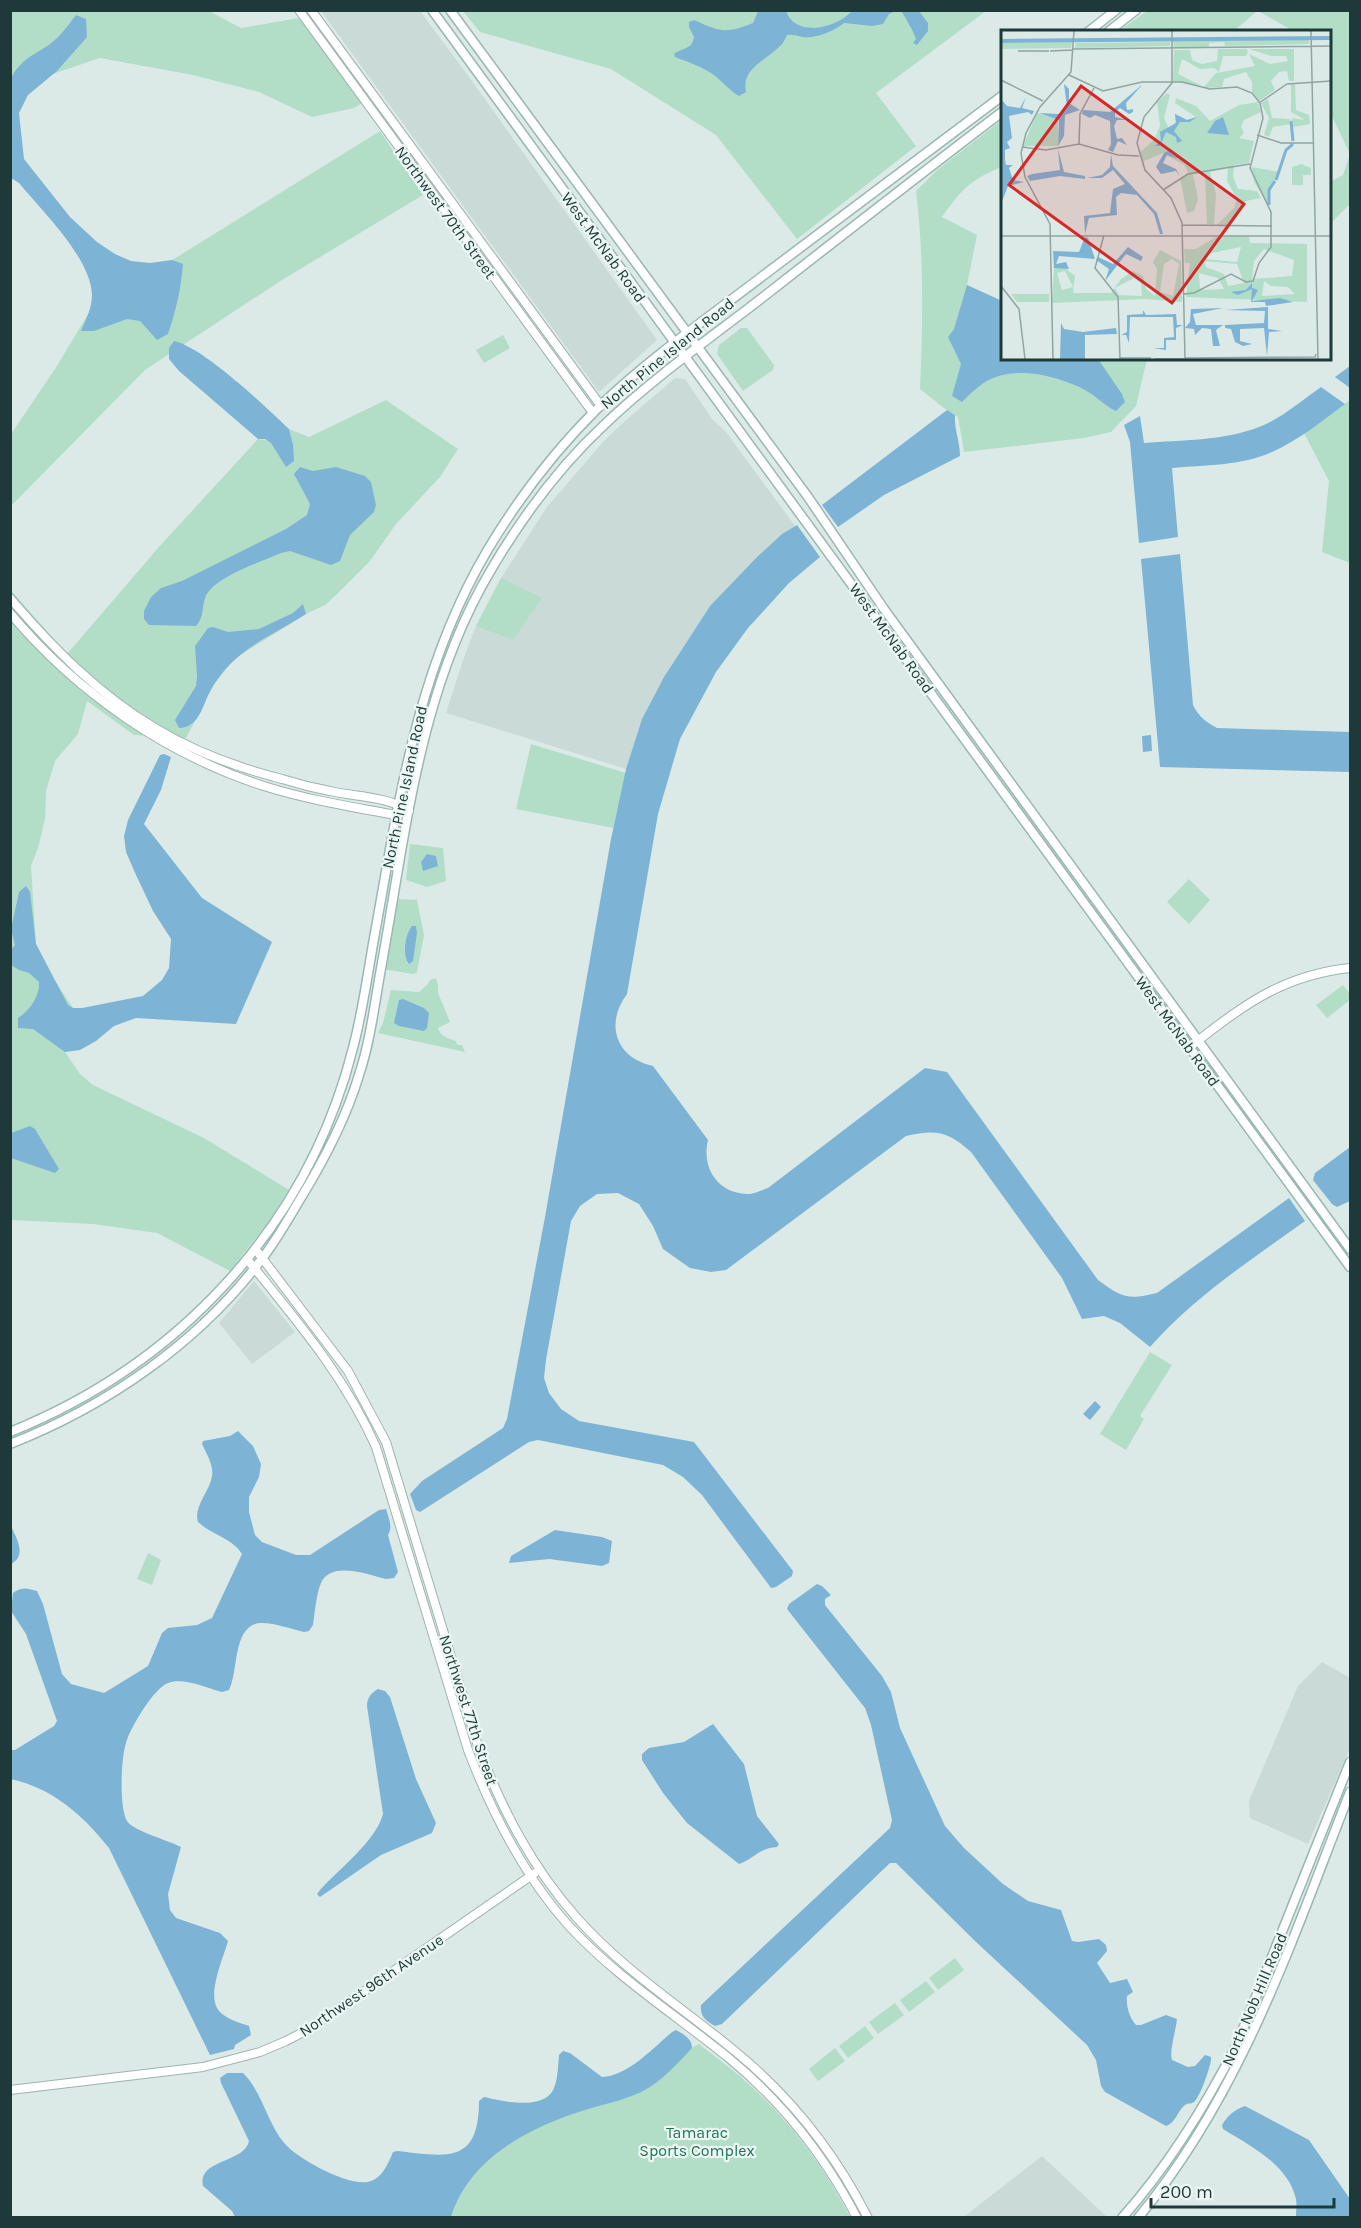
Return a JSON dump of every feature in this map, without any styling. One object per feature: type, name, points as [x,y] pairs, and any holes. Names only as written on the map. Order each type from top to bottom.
[{"type":"main road","name":"West McNab Road","points":[[432,10],[1350,1267]]},
{"type":"main road","name":"West McNab Road","points":[[450,10],[808,497],[891,619],[1350,1249]]},
{"type":"main road","points":[[1091,30],[1116,10]]},
{"type":"main road","points":[[1111,30],[1136,10]]},
{"type":"main road","name":"North Pine Island Road","points":[[10,1432],[65,1408],[99,1389],[152,1353],[199,1312],[256,1250],[271,1230],[299,1181],[336,1105],[359,1023],[396,814],[409,750],[425,690],[450,623],[485,554],[534,481],[593,413],[675,343],[1001,97]]},
{"type":"main road","name":"North Pine Island Road","points":[[10,1444],[63,1421],[124,1386],[189,1336],[263,1258],[318,1171],[359,1076],[420,753],[438,687],[457,636],[488,574],[522,521],[574,457],[610,420],[685,357],[894,193],[1001,113]]},
{"type":"main road","name":"North Nob Hill Road","points":[[1122,2217],[1184,2138],[1218,2081],[1241,2033],[1350,1762]]},
{"type":"main road","name":"North Nob Hill Road","points":[[1138,2217],[1192,2144],[1247,2049],[1350,1792]]},
{"type":"street","name":"Northwest 70th Street","points":[[299,10],[593,413]]},
{"type":"street","name":"Northwest 70th Street","points":[[311,10],[601,406]]},
{"type":"street","points":[[440,203],[448,197]]},
{"type":"street","points":[[538,338],[547,333]]},
{"type":"street","points":[[562,371],[570,365]]},
{"type":"street","points":[[10,598],[36,629],[68,661],[155,728],[222,759],[267,776],[398,804],[409,811]]},
{"type":"street","points":[[10,613],[30,636],[92,693],[152,735],[177,749],[265,786],[331,802],[396,814],[409,811]]},
{"type":"street","points":[[1190,1047],[1250,1002],[1279,986],[1304,976],[1350,968]]},
{"type":"street","name":"Northwest 77th Street","points":[[256,1250],[348,1371],[386,1442],[478,1746],[493,1788],[535,1873],[557,1911],[591,1947],[628,1980],[730,2060],[787,2115],[820,2155],[857,2217]]},
{"type":"street","name":"Northwest 77th Street","points":[[247,1259],[339,1376],[365,1422],[376,1447],[468,1750],[498,1821],[535,1873],[598,1939],[635,1972],[738,2053],[796,2108],[828,2149],[868,2217]]},
{"type":"street","points":[[294,1318],[302,1310]]},
{"type":"street","name":"Northwest 96th Avenue","points":[[10,2090],[204,2067],[231,2061],[286,2041],[337,2011],[535,1873]]},
{"type":"shaded area","points":[[321,11],[420,11],[469,77],[657,340],[599,392]]},
{"type":"shaded area","points":[[675,378],[685,379],[712,419],[726,432],[795,526],[782,534],[757,557],[710,606],[664,677],[642,719],[626,769],[446,713],[476,626],[501,578],[547,507],[604,441]]},
{"type":"shaded area","points":[[254,1281],[295,1332],[252,1364],[219,1323]]},
{"type":"shaded area","points":[[1322,1662],[1350,1678],[1350,1748],[1308,1844],[1250,1818],[1249,1801],[1298,1686]]},
{"type":"shaded area","points":[[1042,2156],[1107,2217],[963,2217],[970,2212]]},
{"type":"green space","points":[[1147,10],[1257,11],[1235,30],[1120,30]]},
{"type":"green space","points":[[10,11],[209,11],[241,28],[299,18],[362,103],[354,108],[312,117],[259,92],[193,75],[100,58],[11,88]]},
{"type":"green space","points":[[463,11],[986,11],[876,93],[916,146],[797,239],[716,135],[611,69],[480,32]]},
{"type":"green space","points":[[1258,11],[1350,11],[1350,154],[1331,114],[1331,30],[1289,30]]},
{"type":"green space","points":[[1001,121],[1001,167],[982,176],[968,186],[942,217],[977,235],[967,285],[1001,301],[1001,360],[1147,360],[1136,406],[1111,432],[1084,438],[964,452],[958,417],[920,389],[922,290],[916,191],[937,170]]},
{"type":"green space","points":[[380,131],[423,195],[282,280],[145,370],[11,506],[11,434],[55,369],[90,311]]},
{"type":"green space","points":[[1350,154],[1350,204],[1331,223],[1331,181],[1343,175]]},
{"type":"green space","points":[[741,328],[747,328],[774,365],[773,370],[743,391],[717,354],[719,345]]},
{"type":"green space","points":[[503,335],[510,348],[484,363],[476,350]]},
{"type":"green space","points":[[386,400],[458,449],[440,477],[396,524],[370,561],[325,605],[306,614],[234,659],[213,686],[186,738],[134,735],[87,701],[78,734],[55,761],[46,791],[45,819],[31,866],[36,944],[51,975],[73,1008],[65,1052],[80,1074],[93,1085],[204,1138],[289,1190],[270,1220],[230,1271],[157,1233],[93,1224],[11,1220],[10,589],[67,654],[158,548],[258,439],[293,444],[289,429],[309,437]]},
{"type":"green space","points":[[1350,400],[1350,563],[1322,552],[1329,481],[1304,433]]},
{"type":"green space","points":[[501,578],[542,598],[513,640],[476,626]]},
{"type":"green space","points":[[531,744],[626,773],[613,828],[516,809]]},
{"type":"green space","points":[[410,844],[443,848],[446,881],[427,887],[406,880]]},
{"type":"green space","points":[[1189,879],[1210,900],[1189,924],[1167,902]]},
{"type":"green space","points":[[396,899],[417,900],[424,935],[417,972],[413,974],[382,969]]},
{"type":"green space","points":[[436,978],[438,993],[450,1022],[438,1028],[439,1031],[456,1041],[457,1045],[462,1045],[465,1052],[378,1033],[383,1023],[391,990],[419,992],[430,980]]},
{"type":"green space","points":[[1343,985],[1350,994],[1350,1000],[1327,1018],[1316,1005]]},
{"type":"green space","points":[[1150,1352],[1172,1365],[1140,1416],[1144,1419],[1126,1450],[1100,1434]]},
{"type":"green space","points":[[148,1553],[161,1560],[152,1585],[137,1579]]},
{"type":"green space","points":[[955,1958],[964,1970],[938,1990],[929,1978]]},
{"type":"green space","points":[[926,1981],[935,1992],[909,2012],[900,2000]]},
{"type":"green space","points":[[895,2003],[904,2015],[878,2034],[869,2022]]},
{"type":"green space","points":[[865,2026],[874,2038],[848,2058],[839,2046]]},
{"type":"green space","name":"Tamarac Sports Complex","points":[[699,2044],[747,2082],[782,2117],[819,2165],[850,2217],[447,2218],[465,2180],[504,2143]]},
{"type":"green space","points":[[835,2048],[845,2061],[818,2081],[809,2069]]},
{"type":"water","points":[[858,10],[896,11],[889,14],[883,24],[872,26],[844,23],[819,36],[787,35],[780,46],[751,71],[745,84],[746,92],[739,96],[710,72],[675,57],[674,54],[689,46],[693,41],[694,37],[689,22],[694,20],[723,30],[736,29],[753,23],[758,11],[786,11],[796,24],[811,28],[835,23]]},
{"type":"water","points":[[901,11],[919,11],[928,23],[928,31],[917,45],[913,43],[915,36]]},
{"type":"water","points":[[76,15],[86,19],[87,37],[57,71],[28,95],[19,113],[24,159],[70,217],[97,242],[115,254],[131,261],[150,263],[172,260],[183,264],[178,299],[168,334],[157,340],[140,321],[127,319],[94,331],[81,331],[92,300],[90,281],[75,251],[64,236],[19,183],[11,178],[11,78],[24,62],[58,38]]},
{"type":"water","points":[[967,285],[1001,301],[1001,360],[1099,360],[1125,402],[1116,411],[1075,385],[1038,374],[1013,373],[991,379],[979,386],[962,402],[952,396],[961,364],[948,337],[954,329]]},
{"type":"water","points":[[174,341],[201,354],[217,366],[289,429],[294,461],[286,467],[271,443],[265,439],[258,439],[179,371],[169,359],[169,348]]},
{"type":"water","points":[[1350,366],[1350,388],[1335,377]]},
{"type":"water","points":[[1321,387],[1345,404],[1292,442],[1248,460],[1172,468],[1178,537],[1139,543],[1130,442],[1124,425],[1140,416],[1144,443],[1231,435],[1267,423]]},
{"type":"water","points":[[947,410],[955,415],[960,456],[884,495],[838,527],[822,505]]},
{"type":"water","points":[[300,467],[313,471],[336,467],[365,476],[371,482],[376,505],[374,512],[350,535],[340,561],[331,565],[290,551],[281,553],[253,564],[215,585],[206,595],[201,618],[196,626],[149,625],[144,619],[144,611],[151,597],[161,588],[182,581],[286,529],[307,515],[310,504],[294,474]]},
{"type":"water","points":[[797,525],[820,557],[789,583],[748,628],[716,672],[680,739],[658,814],[627,994],[616,1016],[618,1038],[622,1047],[640,1062],[653,1066],[708,1140],[707,1161],[715,1178],[729,1190],[739,1193],[750,1194],[768,1188],[925,1068],[947,1072],[1098,1280],[1120,1294],[1132,1297],[1157,1293],[1289,1198],[1305,1221],[1205,1295],[1150,1347],[1120,1323],[1104,1316],[1082,1319],[1062,1278],[971,1152],[956,1140],[942,1134],[926,1133],[906,1136],[726,1270],[711,1272],[690,1268],[663,1249],[653,1226],[639,1204],[618,1193],[597,1194],[580,1206],[571,1221],[546,1360],[544,1378],[549,1393],[561,1409],[579,1421],[694,1442],[793,1571],[792,1576],[771,1588],[702,1495],[683,1477],[663,1465],[538,1440],[529,1442],[420,1512],[416,1510],[410,1494],[422,1481],[503,1428],[507,1419],[611,839],[626,769],[642,719],[664,677],[710,606],[757,557],[782,534]]},
{"type":"water","points":[[1180,554],[1193,705],[1198,713],[1217,728],[1350,732],[1350,772],[1160,767],[1141,559]]},
{"type":"water","points":[[303,604],[306,614],[248,649],[236,659],[215,684],[197,719],[179,728],[175,720],[196,686],[195,646],[208,628],[213,627],[228,632],[259,629],[293,613]]},
{"type":"water","points":[[1151,735],[1152,751],[1143,752],[1142,736]]},
{"type":"water","points":[[160,755],[171,757],[161,790],[144,824],[202,898],[272,942],[236,1024],[136,1018],[114,1026],[96,1041],[80,1050],[65,1052],[33,1029],[18,1028],[18,1018],[33,1002],[39,987],[39,982],[29,973],[11,965],[11,950],[15,945],[11,929],[19,892],[26,886],[30,892],[36,944],[68,1005],[73,1008],[82,1008],[143,996],[162,980],[169,968],[171,939],[153,911],[136,875],[126,852],[124,836],[128,820]]},
{"type":"water","points":[[427,854],[436,856],[438,866],[423,871],[421,862]]},
{"type":"water","points":[[412,926],[416,926],[417,933],[413,961],[409,964],[405,945]]},
{"type":"water","points":[[403,999],[424,1008],[429,1013],[427,1028],[424,1031],[394,1023],[399,1000]]},
{"type":"water","points":[[30,1126],[35,1129],[59,1169],[55,1173],[11,1158],[11,1133]]},
{"type":"water","points":[[1350,1147],[1350,1201],[1337,1207],[1313,1180],[1315,1173]]},
{"type":"water","points":[[1095,1401],[1101,1407],[1090,1420],[1083,1414]]},
{"type":"water","points":[[238,1431],[253,1446],[261,1464],[259,1477],[249,1497],[249,1512],[255,1535],[262,1542],[296,1555],[310,1555],[379,1510],[386,1509],[390,1526],[388,1535],[398,1572],[394,1578],[386,1579],[351,1571],[333,1572],[326,1576],[319,1588],[313,1625],[309,1631],[304,1632],[267,1623],[252,1625],[241,1639],[229,1690],[222,1692],[181,1681],[168,1683],[156,1692],[128,1736],[122,1771],[123,1805],[127,1821],[143,1832],[181,1847],[168,1894],[170,1910],[176,1918],[220,1933],[228,1941],[217,1977],[215,2004],[225,2016],[249,2026],[251,2035],[235,2045],[234,2049],[210,2055],[109,1848],[66,1804],[40,1789],[11,1779],[11,1750],[15,1750],[54,1726],[57,1721],[26,1634],[11,1611],[13,1593],[24,1589],[37,1591],[43,1604],[62,1674],[71,1684],[104,1693],[148,1666],[162,1633],[168,1628],[197,1625],[212,1618],[242,1554],[233,1544],[198,1522],[198,1511],[211,1482],[212,1472],[202,1444],[203,1441],[230,1436]]},
{"type":"water","points":[[11,1526],[20,1552],[16,1561],[11,1564]]},
{"type":"water","points":[[555,1530],[602,1537],[612,1541],[609,1563],[602,1566],[549,1559],[509,1563],[511,1556]]},
{"type":"water","points":[[817,1584],[831,1595],[825,1599],[825,1605],[882,1676],[891,1692],[900,1728],[945,1826],[964,1848],[1003,1884],[1028,1901],[1061,1910],[1072,1941],[1099,1939],[1106,1945],[1107,1951],[1097,1963],[1110,1983],[1127,1979],[1133,1992],[1127,1996],[1128,2007],[1136,2025],[1166,2015],[1177,2019],[1172,2060],[1188,2067],[1195,2066],[1205,2055],[1211,2057],[1208,2073],[1196,2099],[1193,2103],[1186,2104],[1174,2120],[1166,2126],[1105,2092],[1101,2086],[1096,2060],[1087,2045],[975,1941],[896,1863],[890,1863],[722,2024],[715,2026],[704,2018],[701,2005],[890,1828],[892,1820],[871,1725],[865,1708],[787,1609],[789,1604]]},
{"type":"water","points":[[378,1689],[385,1691],[390,1697],[416,1779],[436,1823],[432,1833],[381,1855],[320,1897],[317,1894],[320,1890],[365,1844],[383,1814],[367,1706],[370,1696]]},
{"type":"water","points":[[713,1724],[744,1764],[757,1816],[779,1844],[739,1864],[687,1823],[663,1793],[642,1760],[642,1754],[649,1748],[684,1742]]},
{"type":"water","points":[[676,2030],[689,2040],[692,2048],[663,2077],[650,2087],[635,2094],[541,2127],[503,2149],[471,2178],[451,2217],[235,2217],[232,2211],[203,2186],[203,2177],[207,2171],[239,2154],[246,2148],[249,2141],[221,2083],[220,2078],[227,2073],[243,2073],[250,2081],[279,2136],[292,2150],[339,2177],[362,2182],[379,2177],[393,2152],[444,2155],[466,2147],[473,2137],[479,2101],[484,2097],[520,2103],[530,2103],[546,2098],[554,2088],[559,2055],[563,2051],[570,2053],[602,2077],[631,2067]]},
{"type":"water","points":[[1245,2106],[1309,2140],[1350,2199],[1350,2217],[1296,2217],[1296,2199],[1292,2187],[1277,2166],[1256,2149],[1223,2129],[1222,2125],[1229,2116]]}]
